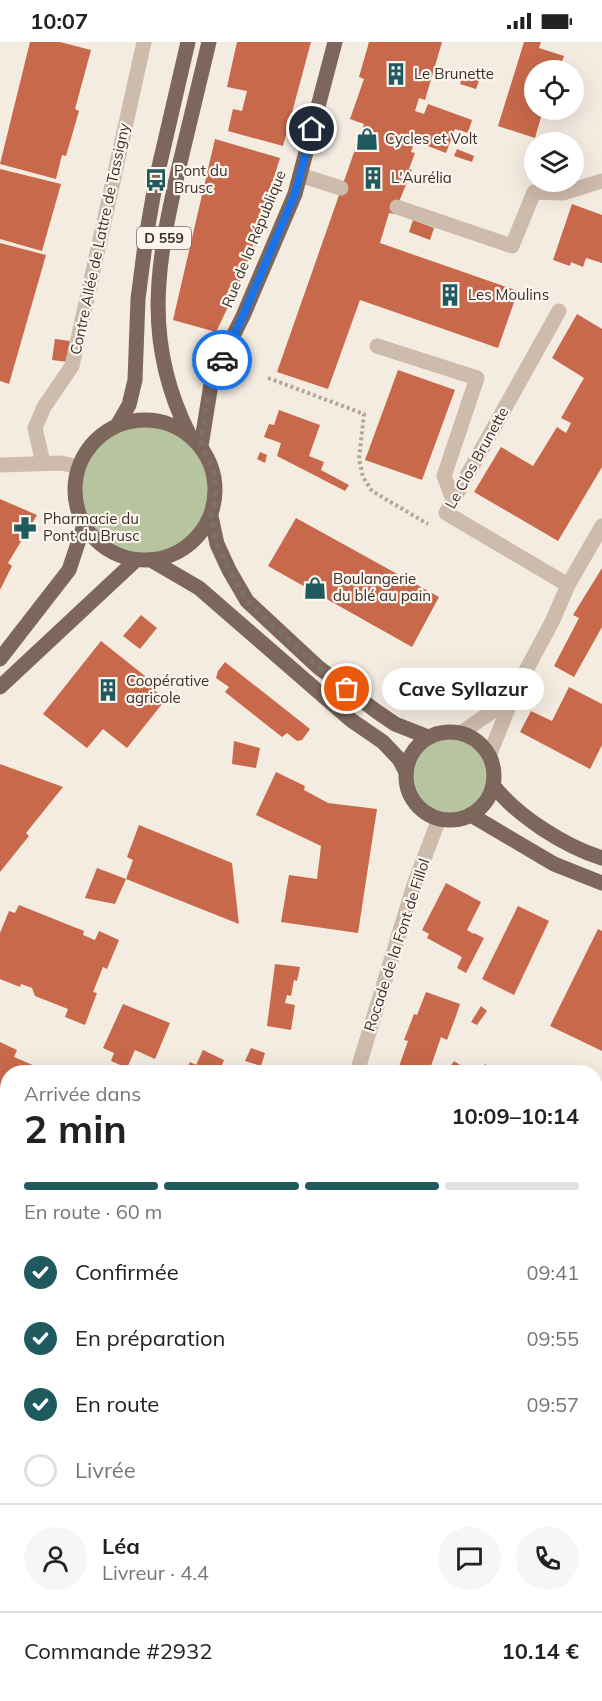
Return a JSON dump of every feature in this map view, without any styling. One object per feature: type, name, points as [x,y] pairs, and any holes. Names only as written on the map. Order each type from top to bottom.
[{"type":"main road","name":"D 559","points":[[118,424],[129,405],[135,380],[138,299],[146,237],[156,180],[188,42]]},
{"type":"main road","name":"D 559","points":[[189,434],[175,406],[167,378],[160,344],[157,310],[164,231],[209,42]]},
{"type":"main road","name":"Rue de la République","points":[[201,446],[212,378],[243,316],[295,194],[335,42]]},
{"type":"main road","points":[[0,687],[144,560],[171,556],[188,547],[201,533],[211,516],[216,492],[213,468],[201,446],[189,434],[174,425],[157,420],[137,419],[118,424],[100,435],[87,449],[75,482],[75,497],[84,525],[98,542],[116,554],[144,560],[199,588],[351,720],[382,742],[399,759],[406,772]]},
{"type":"main road","points":[[211,516],[217,544],[247,601],[318,667],[376,711],[395,724],[428,737]]},
{"type":"main road","points":[[0,659],[69,570],[84,525]]},
{"type":"main road","points":[[438,733],[461,733],[482,746],[489,756],[494,770],[489,797],[471,815],[450,820],[427,815],[410,796],[406,785],[409,758],[417,746],[428,737],[438,733]]},
{"type":"main road","points":[[493,785],[509,803],[562,841],[602,858]]},
{"type":"main road","points":[[471,815],[554,864],[602,883]]},
{"type":"street","name":"Contre Allée de Lattre de Tassigny","points":[[43,463],[35,428],[44,407],[72,366],[144,42]]},
{"type":"street","points":[[300,175],[341,188]]},
{"type":"street","points":[[397,207],[512,246],[534,192],[563,193],[602,181]]},
{"type":"street","name":"Le Clos Brunette","points":[[560,312],[446,513],[568,585]]},
{"type":"street","points":[[376,346],[477,378],[444,476],[453,499]]},
{"type":"street","points":[[0,465],[61,463],[79,467]]},
{"type":"street","points":[[489,756],[515,691],[553,620],[568,585],[602,526]]},
{"type":"street","points":[[461,733],[494,710],[515,691]]},
{"type":"street","name":"Rocade de la Font de Fillol","points":[[359,1065],[414,885],[439,819]]},
{"type":"path","points":[[268,378],[364,414],[359,459],[363,477],[372,491],[415,515]]},
{"type":"green space","points":[[145,420],[172,425],[195,440],[210,463],[215,490],[210,517],[195,540],[172,555],[145,560],[118,555],[95,540],[80,517],[75,490],[80,463],[95,440],[118,425]]},
{"type":"green space","points":[[450,732],[475,739],[487,751],[494,776],[487,801],[475,813],[450,820],[425,813],[413,801],[406,776],[413,751],[425,739]]},
{"type":"building","points":[[30,42],[60,42],[91,50],[75,109],[79,111],[66,156],[62,155],[56,179],[0,164]]},
{"type":"building","points":[[237,42],[311,42],[283,146],[228,131],[233,109],[242,111],[247,91],[227,87]]},
{"type":"building","points":[[369,42],[442,42],[425,100],[419,98],[415,111],[424,114],[428,104],[472,120],[468,133],[455,129],[446,153],[415,141],[411,152],[415,153],[409,169],[412,170],[394,214],[389,213],[380,243],[518,291],[498,348],[360,300],[328,389],[277,372],[364,124],[350,119],[364,79],[359,77]]},
{"type":"building","points":[[524,42],[541,42],[539,48],[564,56],[563,60],[524,60],[524,120],[540,120],[537,132],[524,132],[524,134],[498,126]]},
{"type":"building","points":[[463,70],[481,75],[476,89],[460,84]]},
{"type":"building","points":[[215,139],[280,158],[251,252],[239,284],[216,332],[173,320]]},
{"type":"building","points":[[457,149],[474,156],[472,162],[454,156]]},
{"type":"building","points":[[0,169],[61,184],[42,251],[0,239]]},
{"type":"building","points":[[572,204],[602,215],[602,263],[586,258],[583,267],[571,262],[570,266],[553,260]]},
{"type":"building","points":[[413,220],[434,228],[430,240],[409,232]]},
{"type":"building","points":[[0,243],[46,255],[9,384],[0,381]]},
{"type":"building","points":[[577,314],[602,329],[602,467],[558,541],[474,492],[501,447],[533,466],[557,427],[566,433],[571,423],[561,418],[584,378],[552,358]]},
{"type":"building","points":[[55,339],[70,341],[68,362],[52,360]]},
{"type":"building","points":[[398,370],[455,390],[422,480],[365,460]]},
{"type":"building","points":[[279,410],[320,425],[309,456],[324,462],[321,470],[349,485],[345,491],[277,456],[281,443],[264,437],[269,424],[274,425]]},
{"type":"building","points":[[260,452],[267,455],[265,463],[257,459]]},
{"type":"building","points":[[0,499],[37,515],[8,563],[12,566],[0,590]]},
{"type":"building","points":[[296,518],[439,597],[412,647],[268,566]]},
{"type":"building","points":[[602,568],[602,627],[574,677],[554,666],[579,618],[573,615]]},
{"type":"building","points":[[141,615],[157,628],[140,649],[123,636]]},
{"type":"building","name":"Coopérative agricole","points":[[101,641],[145,676],[141,680],[166,699],[127,748],[103,729],[87,748],[43,714]]},
{"type":"building","points":[[225,662],[310,729],[302,740],[297,741],[287,733],[282,737],[225,692],[229,687],[216,678]]},
{"type":"building","points":[[569,687],[602,704],[602,745],[590,769],[520,732],[531,711],[552,721]]},
{"type":"building","points":[[234,741],[260,748],[256,768],[232,764]]},
{"type":"building","points":[[0,764],[63,787],[26,833],[29,836],[0,872]]},
{"type":"building","points":[[276,772],[305,786],[304,790],[328,803],[377,809],[358,933],[281,922],[289,875],[317,879],[321,846],[256,815]]},
{"type":"building","points":[[139,825],[232,863],[239,924],[126,879],[133,860],[127,857]]},
{"type":"building","points":[[97,868],[126,879],[115,904],[85,898]]},
{"type":"building","points":[[446,883],[481,902],[467,930],[484,938],[466,973],[457,968],[462,957],[427,938],[429,934],[422,930]]},
{"type":"building","points":[[19,905],[84,931],[83,935],[95,940],[99,931],[119,940],[107,969],[103,967],[93,992],[97,993],[85,1025],[65,1017],[68,1009],[35,996],[32,988],[21,984],[20,987],[0,979],[0,933],[9,911],[15,913]]},
{"type":"building","points":[[518,906],[549,921],[514,995],[482,979]]},
{"type":"building","points":[[598,929],[602,931],[602,1051],[550,1026]]},
{"type":"building","points":[[275,964],[300,967],[297,981],[294,980],[291,996],[287,995],[285,1003],[295,1005],[291,1030],[267,1026]]},
{"type":"building","points":[[426,992],[460,1004],[447,1040],[441,1037],[431,1065],[399,1065],[408,1041],[404,1040],[414,1014],[417,1015]]},
{"type":"building","points":[[123,1004],[170,1023],[155,1059],[135,1050],[128,1065],[120,1065],[111,1061],[114,1053],[103,1048]]},
{"type":"building","points":[[481,1006],[487,1011],[477,1025],[471,1022]]},
{"type":"building","points":[[0,1042],[17,1050],[14,1057],[33,1065],[0,1065]]},
{"type":"building","points":[[251,1048],[265,1053],[261,1065],[245,1061]]},
{"type":"building","points":[[203,1050],[224,1060],[222,1065],[196,1065]]},
{"type":"way so far","points":[[222,360],[212,378],[201,446],[213,468],[216,492],[211,516],[217,544],[247,601],[318,667],[347,689]]},
{"type":"place","name":"Le Brunette","points":[[396,74]]},
{"type":"place","name":"Cycles et Volt","points":[[367,139]]},
{"type":"place","name":"L'Aurélia","points":[[373,178]]},
{"type":"place","name":"Pont du Brusc","points":[[156,180]]},
{"type":"place","name":"Les Moulins","points":[[450,295]]},
{"type":"place","name":"Pharmacie du Pont du Brusc","points":[[25,528]]},
{"type":"place","name":"Boulangerie du blé au pain","points":[[315,588]]},
{"type":"place","name":"Cave Syllazur","points":[[347,689]]},
{"type":"place","name":"Coopérative agricole","points":[[108,690]]},
{"type":"route","points":[[222,360],[295,194],[312,129]]}]
